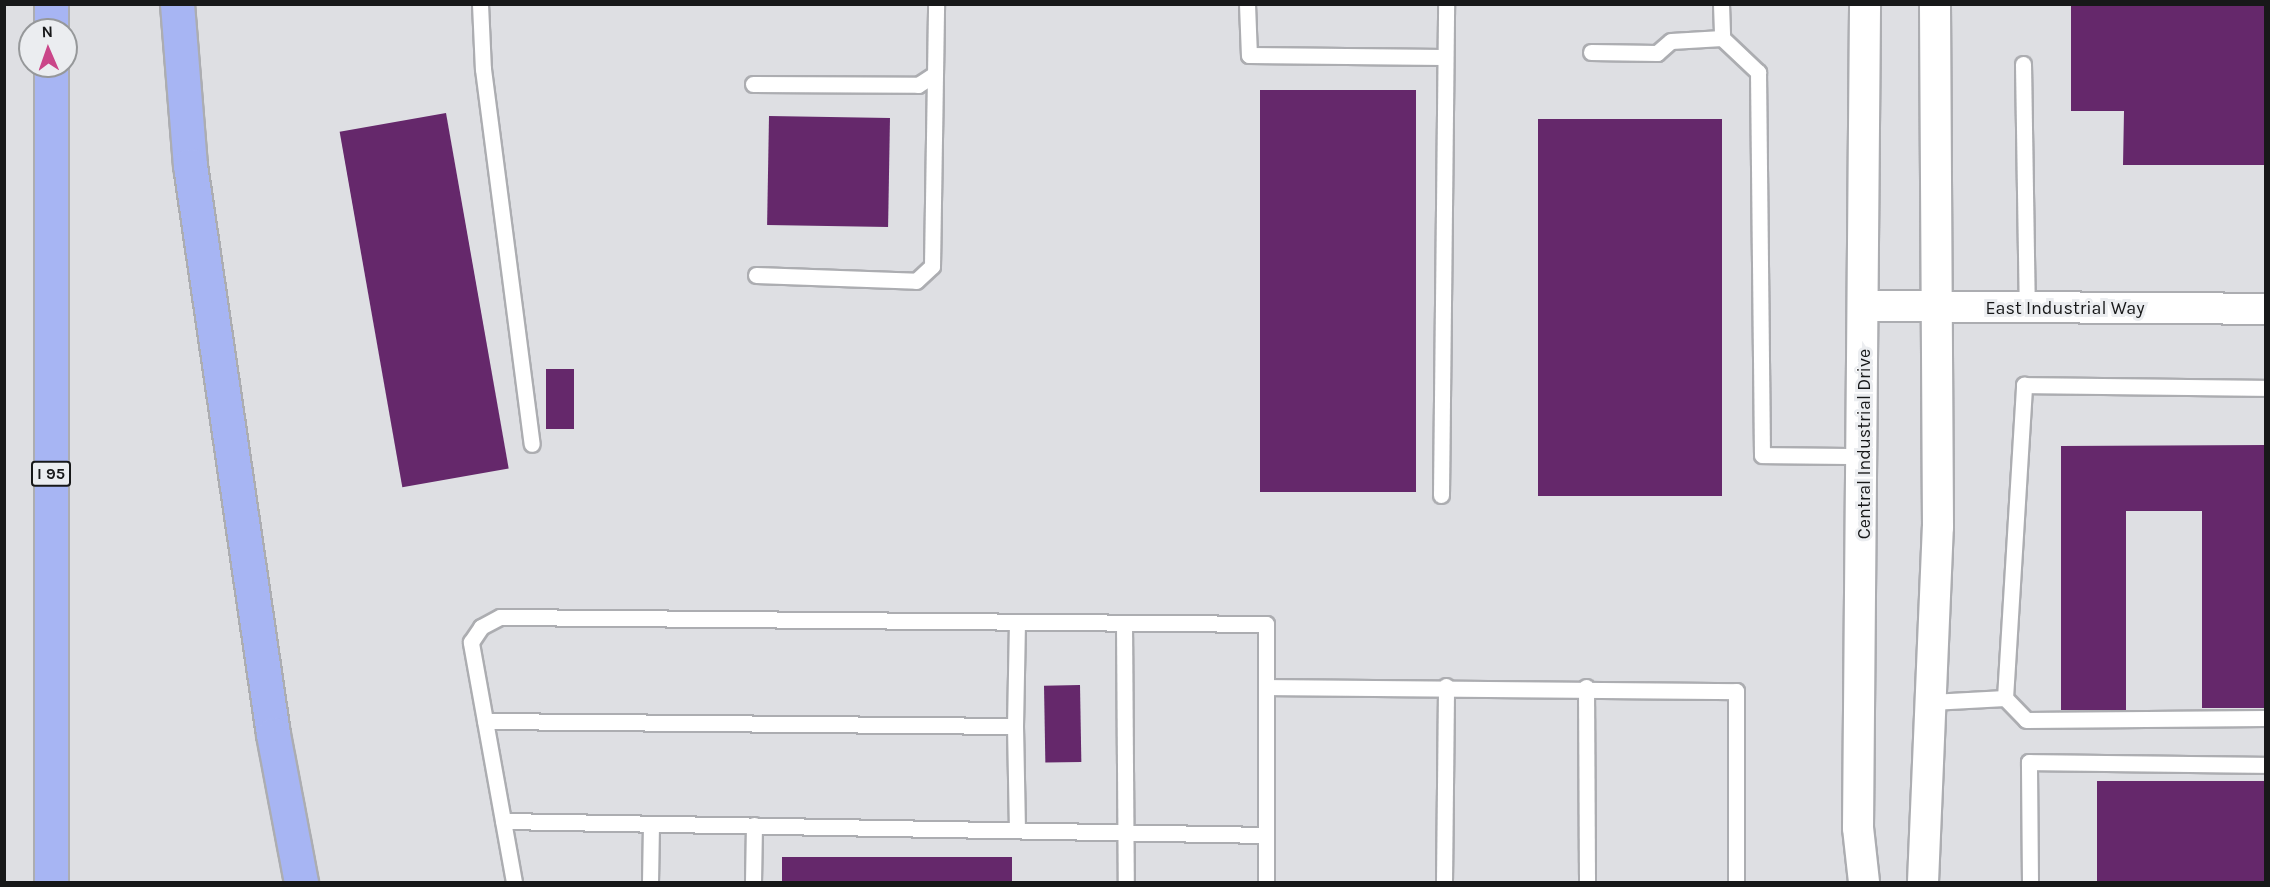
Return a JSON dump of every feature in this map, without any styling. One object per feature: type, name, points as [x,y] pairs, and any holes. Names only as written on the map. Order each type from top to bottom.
[{"type":"highway","points":[[177,4],[190,165],[273,734],[301,882]]},
{"type":"highway","name":"I 95","points":[[51,78],[51,882]]},
{"type":"street","name":"Central Industrial Drive","points":[[1864,882],[1858,828],[1864,456],[1865,4]]},
{"type":"street","points":[[1923,882],[1938,527],[1935,4]]},
{"type":"street","name":"East Industrial Way","points":[[1864,306],[2265,309]]},
{"type":"lane","points":[[480,4],[483,69],[532,444]]},
{"type":"lane","points":[[756,275],[916,281],[932,266],[936,4]]},
{"type":"lane","points":[[1247,4],[1249,55],[1443,57]]},
{"type":"lane","points":[[1441,495],[1443,57],[1446,4]]},
{"type":"lane","points":[[1721,4],[1722,38],[1758,72],[1762,456],[1864,456]]},
{"type":"lane","points":[[1591,52],[1657,53],[1671,41],[1722,38]]},
{"type":"lane","points":[[2023,64],[2027,308]]},
{"type":"lane","points":[[753,84],[918,85],[935,74]]},
{"type":"lane","points":[[2265,388],[2024,385],[2005,698],[2026,720],[2265,718]]},
{"type":"lane","points":[[514,882],[471,642],[481,627],[500,617],[1266,624],[1268,687],[1266,882]]},
{"type":"lane","points":[[1017,622],[1017,830]]},
{"type":"lane","points":[[1124,623],[1125,882]]},
{"type":"lane","points":[[1444,882],[1446,686]]},
{"type":"lane","points":[[1268,687],[1586,687],[1736,691],[1736,882]]},
{"type":"lane","points":[[1586,687],[1587,882]]},
{"type":"lane","points":[[1931,702],[2005,698]]},
{"type":"lane","points":[[486,721],[1016,726]]},
{"type":"lane","points":[[2030,882],[2029,762],[2265,765]]},
{"type":"lane","points":[[503,821],[1266,835]]},
{"type":"lane","points":[[650,882],[651,824]]},
{"type":"lane","points":[[753,882],[754,825]]},
{"type":"building","points":[[2071,4],[2266,4],[2266,165],[2123,165],[2124,111],[2071,111]]},
{"type":"building","points":[[1260,90],[1416,90],[1416,492],[1260,492]]},
{"type":"building","points":[[446,113],[509,469],[402,487],[340,132]]},
{"type":"building","points":[[769,116],[890,118],[888,227],[767,225]]},
{"type":"building","points":[[1538,119],[1722,119],[1722,496],[1538,496]]},
{"type":"building","points":[[546,369],[574,369],[574,429],[546,429]]},
{"type":"building","points":[[2266,445],[2266,708],[2202,708],[2202,511],[2126,511],[2126,710],[2061,710],[2061,446]]},
{"type":"building","points":[[1080,685],[1081,762],[1045,763],[1044,686]]},
{"type":"building","points":[[2097,781],[2266,781],[2266,882],[2097,882]]},
{"type":"building","points":[[782,857],[1012,857],[1012,882],[782,882]]}]
